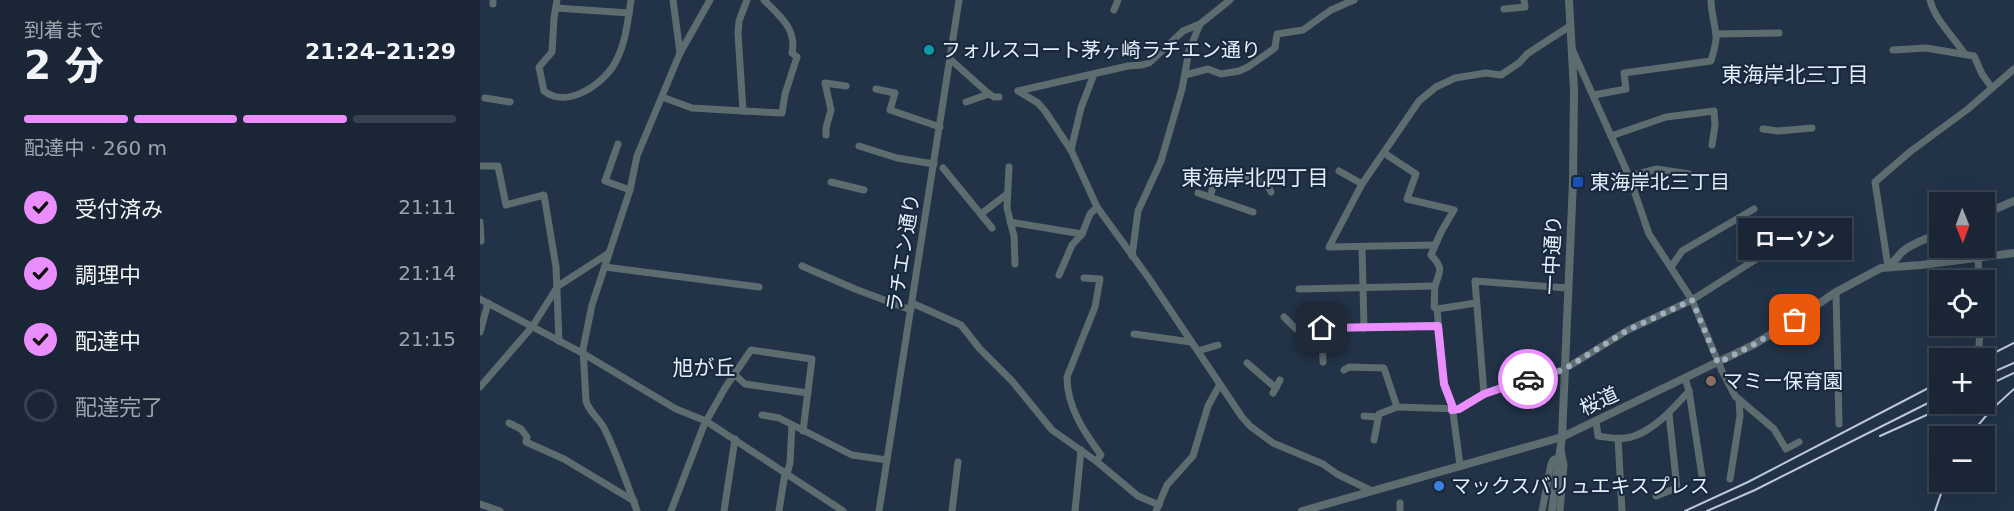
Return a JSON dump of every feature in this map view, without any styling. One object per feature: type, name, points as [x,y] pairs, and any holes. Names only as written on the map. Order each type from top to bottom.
[{"type":"street","points":[[557,0],[552,52],[539,67],[546,94],[564,97],[579,94],[611,70],[620,54],[631,0]]},
{"type":"street","points":[[673,0],[680,53]]},
{"type":"street","points":[[637,511],[608,435],[601,422],[588,407],[584,354],[592,305],[630,190],[637,156],[680,53],[710,0]]},
{"type":"street","points":[[743,111],[738,33],[739,21],[747,0]]},
{"type":"street","points":[[662,97],[692,108],[782,113],[785,94],[797,57],[792,53],[795,40],[789,29],[764,0]]},
{"type":"street","name":"ラチエン通り","points":[[879,511],[959,0]]},
{"type":"street","points":[[1114,10],[1118,0]]},
{"type":"street","points":[[1230,0],[1200,24],[1183,31],[1149,63],[1018,91],[1038,103],[1071,150],[1097,207],[1250,426],[1273,443],[1323,464],[1337,474],[1371,491]]},
{"type":"street","points":[[1185,75],[1208,69],[1221,74],[1248,67],[1275,48],[1277,34],[1304,30],[1331,10],[1354,0]]},
{"type":"street","points":[[1504,9],[1525,7],[1524,0]]},
{"type":"street","points":[[1594,95],[1626,89],[1624,73],[1711,61],[1716,34],[1713,28],[1711,0]]},
{"type":"street","points":[[1930,0],[1938,18],[1953,35],[1964,53]]},
{"type":"street","name":"一中通り","points":[[1552,511],[1562,437],[1563,370],[1574,152],[1572,48],[1567,1]]},
{"type":"street","points":[[556,8],[629,13]]},
{"type":"street","points":[[1132,256],[1138,211],[1156,174],[1182,89],[1189,51],[1200,24]]},
{"type":"street","points":[[1434,245],[1329,247],[1362,184],[1411,110],[1436,87],[1460,77],[1486,73],[1501,75],[1519,63],[1527,54],[1570,26]]},
{"type":"street","points":[[1716,34],[1779,33]]},
{"type":"street","points":[[1572,48],[1629,176],[1649,234],[1692,300],[1718,363],[1735,396],[1774,429],[1786,449],[1799,442]]},
{"type":"street","points":[[1893,50],[1926,48],[1974,56],[1982,74],[1992,88]]},
{"type":"street","points":[[950,59],[989,94],[999,97]]},
{"type":"street","points":[[1888,267],[1875,182],[1911,151],[1968,109],[2014,69]]},
{"type":"street","points":[[1071,150],[1081,108],[1094,74]]},
{"type":"street","points":[[826,135],[831,110],[825,82],[846,86]]},
{"type":"street","points":[[876,89],[895,93],[890,110],[940,127]]},
{"type":"street","points":[[966,102],[989,94]]},
{"type":"street","points":[[485,98],[510,102]]},
{"type":"street","points":[[1611,136],[1666,117],[1714,111],[1712,145]]},
{"type":"street","points":[[1763,129],[1778,131],[1812,128]]},
{"type":"street","points":[[618,144],[605,181],[630,190]]},
{"type":"street","points":[[859,146],[897,158],[934,164]]},
{"type":"street","points":[[1384,153],[1416,174],[1407,199],[1454,210],[1434,245],[1431,255],[1439,264],[1440,275],[1436,286],[1434,307],[1437,309],[1444,384],[1452,405],[1460,465]]},
{"type":"street","points":[[480,166],[498,166],[506,205],[544,195],[558,286],[559,341]]},
{"type":"street","points":[[1009,167],[1007,213],[1014,236],[1015,264]]},
{"type":"street","points":[[943,168],[992,228]]},
{"type":"street","points":[[1629,176],[1657,169],[1689,174]]},
{"type":"street","points":[[1340,171],[1362,184]]},
{"type":"street","points":[[1210,197],[1215,180],[1234,172],[1267,184],[1271,192]]},
{"type":"street","points":[[831,182],[864,190]]},
{"type":"street","points":[[1198,192],[1253,212]]},
{"type":"street","points":[[981,214],[1007,194]]},
{"type":"street","points":[[1995,209],[2014,201]]},
{"type":"street","points":[[1059,275],[1072,245],[1082,234],[1090,214],[1097,207]]},
{"type":"street","points":[[1671,267],[1682,250],[1754,209]]},
{"type":"street","points":[[480,222],[483,241]]},
{"type":"street","points":[[1010,222],[1082,234]]},
{"type":"street","points":[[1888,267],[1906,249],[1929,238]]},
{"type":"street","points":[[1362,247],[1364,327]]},
{"type":"street","points":[[1374,440],[1379,414],[1397,407],[1459,409],[1484,394],[1520,381],[1563,370],[1628,330],[1692,300],[1772,249]]},
{"type":"street","points":[[480,387],[532,327],[558,286],[609,253]]},
{"type":"street","points":[[1995,255],[2014,253]]},
{"type":"street","points":[[1888,267],[1970,258]]},
{"type":"street","points":[[802,266],[855,289],[911,306],[961,326],[1012,381],[1052,430],[1096,461],[1138,496],[1158,508],[1167,485],[1193,456],[1208,406],[1220,386]]},
{"type":"street","points":[[604,267],[759,287]]},
{"type":"street","name":"桜道","points":[[1302,511],[1562,437],[1774,334],[1836,292],[1881,268],[1888,267]]},
{"type":"street","points":[[1084,278],[1100,279],[1097,298],[1067,377],[1067,385],[1081,427],[1101,455],[1096,461]]},
{"type":"street","points":[[1484,394],[1475,281],[1567,288]]},
{"type":"street","points":[[1299,289],[1436,286]]},
{"type":"street","points":[[1836,292],[1839,424]]},
{"type":"street","points":[[480,299],[584,354],[676,409],[706,421],[843,511]]},
{"type":"street","points":[[480,332],[488,303]]},
{"type":"street","points":[[1437,309],[1476,303]]},
{"type":"street","points":[[1284,317],[1296,329],[1438,326]]},
{"type":"street","points":[[1322,328],[1323,362]]},
{"type":"street","points":[[1134,334],[1191,342]]},
{"type":"street","points":[[1198,351],[1218,345]]},
{"type":"street","points":[[671,511],[682,486],[693,448],[706,421],[751,350],[812,359],[803,431]]},
{"type":"street","points":[[1247,363],[1274,391],[1280,380]]},
{"type":"street","points":[[1344,370],[1349,367],[1384,368],[1397,407]]},
{"type":"street","points":[[735,375],[745,384],[808,393]]},
{"type":"street","points":[[1685,378],[1702,476]]},
{"type":"street","points":[[1596,421],[1598,436],[1626,438],[1640,433],[1669,414],[1689,391]]},
{"type":"street","points":[[1730,478],[1740,416],[1739,400]]},
{"type":"street","points":[[1656,496],[1677,488],[1669,414]]},
{"type":"street","points":[[762,415],[779,418],[852,455],[887,460]]},
{"type":"street","points":[[1364,416],[1378,417]]},
{"type":"street","points":[[508,423],[521,429],[527,437],[526,442],[564,459],[634,501]]},
{"type":"street","points":[[779,511],[790,464],[792,425]]},
{"type":"street","points":[[1618,438],[1622,511]]},
{"type":"street","points":[[724,511],[735,439]]},
{"type":"street","points":[[1075,511],[1081,450]]},
{"type":"street","points":[[1542,511],[1551,464],[1560,452]]},
{"type":"street","points":[[1560,452],[1564,465],[1560,511]]},
{"type":"street","points":[[952,511],[958,462]]},
{"type":"street","points":[[1400,503],[1400,511]]},
{"type":"street","points":[[480,504],[500,511]]},
{"type":"railway","points":[[1995,352],[2014,343]]},
{"type":"railway","points":[[1995,371],[2014,363]]},
{"type":"railway","points":[[1995,382],[2014,373]]},
{"type":"railway","points":[[1685,511],[1748,482],[1929,388]]},
{"type":"railway","points":[[1977,426],[2014,389]]},
{"type":"railway","points":[[1707,511],[1755,490],[1929,403]]},
{"type":"railway","points":[[1880,436],[1929,414]]},
{"type":"railway","points":[[1935,511],[1942,492]]},
{"type":"way so far","points":[[1528,379],[1563,370],[1628,330],[1692,300],[1718,363],[1774,334],[1795,320]]},
{"type":"place","name":"フォルスコート茅ヶ崎ラチエン通り","points":[[929,50]]},
{"type":"place","name":"東海岸北三丁目","points":[[1578,182]]},
{"type":"place","name":"ローソン","points":[[1795,320]]},
{"type":"place","name":"マミー保育園","points":[[1711,381]]},
{"type":"place","name":"マックスバリュエキスプレス","points":[[1439,486]]},
{"type":"district","name":"東海岸北三丁目","points":[[1795,75]]},
{"type":"district","name":"東海岸北四丁目","points":[[1255,178]]},
{"type":"district","name":"旭が丘","points":[[704,368]]},
{"type":"route","points":[[1322,328],[1438,326],[1444,384],[1452,410],[1459,409],[1484,394],[1528,379]]}]
